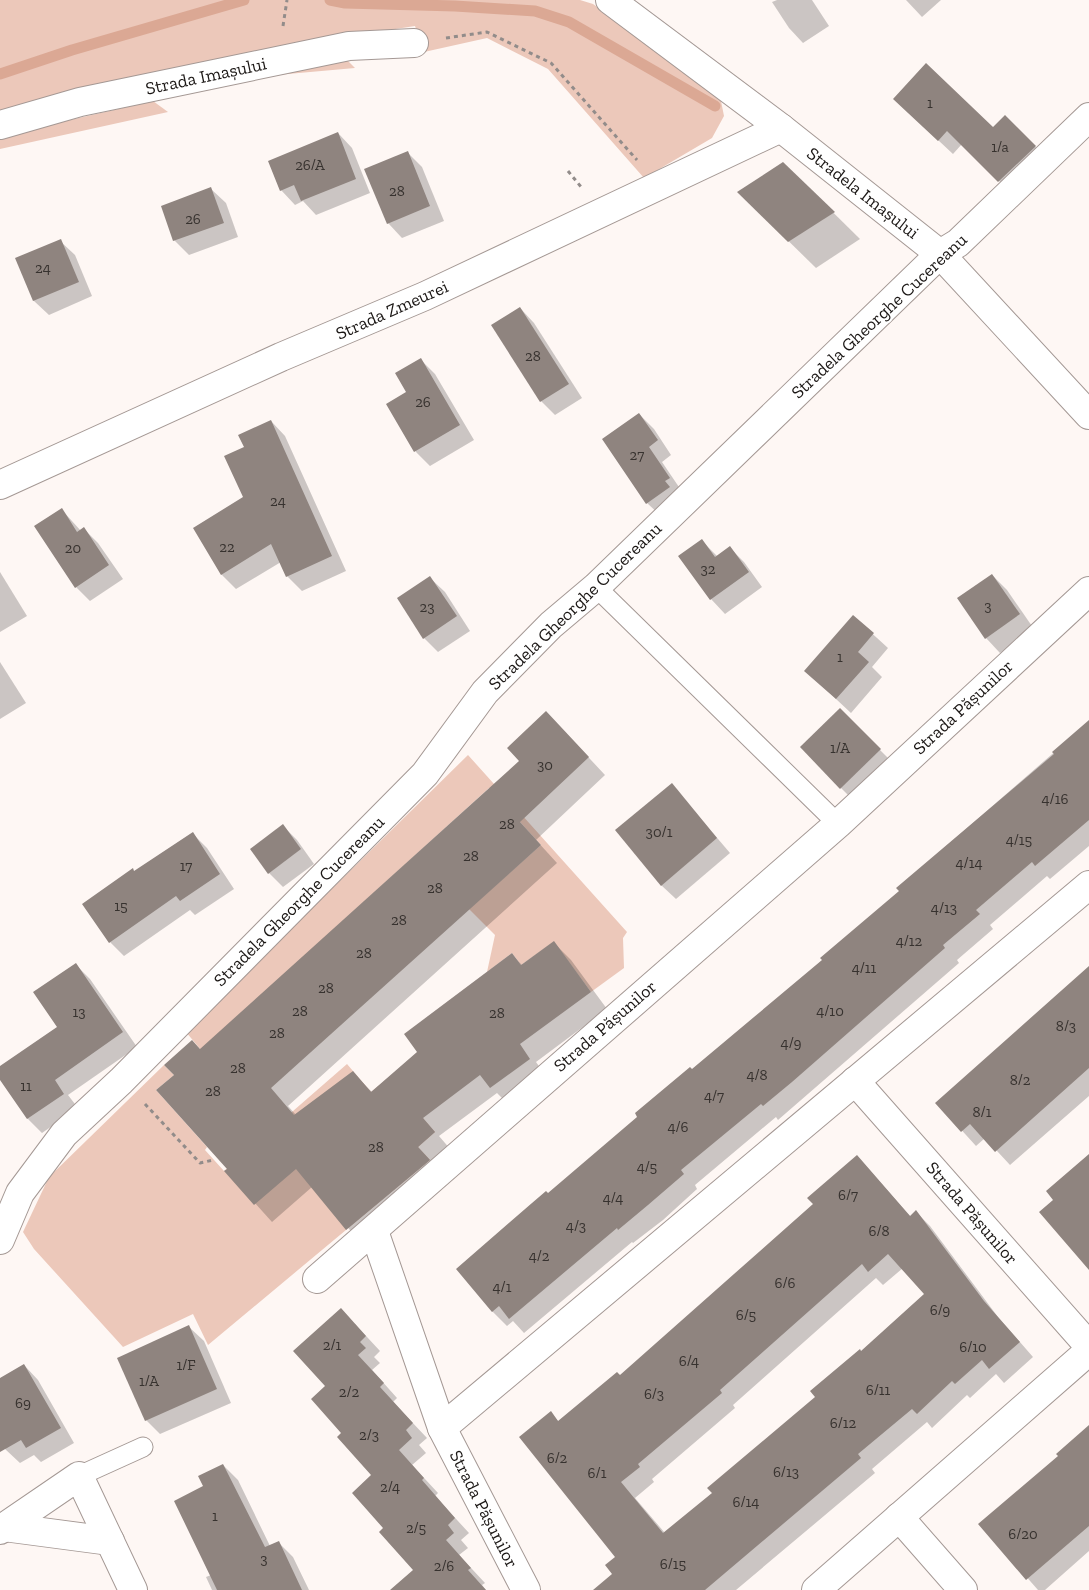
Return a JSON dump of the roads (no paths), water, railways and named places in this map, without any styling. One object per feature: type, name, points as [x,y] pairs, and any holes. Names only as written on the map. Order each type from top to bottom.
[{"type":"street","name":"Stradela Imașului","points":[[610,0],[781,128],[940,254],[1089,415]]},
{"type":"street","name":"Strada Imașului","points":[[0,125],[80,102],[349,46],[414,43]]},
{"type":"street","name":"Stradela Gheorghe Cucereanu","points":[[0,1240],[20,1193],[64,1134],[122,1081],[425,774],[485,692],[551,625],[596,587],[940,254],[958,243],[1089,116]]},
{"type":"street","name":"Strada Zmeurei","points":[[0,485],[281,358],[425,296],[781,128]]},
{"type":"street","name":"Strada Pășunilor","points":[[317,1279],[838,824],[1089,591]]},
{"type":"street","points":[[442,1428],[1089,885]]},
{"type":"street","name":"Strada Pășunilor","points":[[855,1081],[1089,1346]]},
{"type":"street","name":"Strada Pășunilor","points":[[374,1231],[442,1428],[526,1590]]},
{"type":"street","points":[[816,1590],[1089,1351]]},
{"type":"street","points":[[2,1528],[79,1476],[134,1590]]},
{"type":"street","points":[[899,1517],[962,1590]]},
{"type":"street","points":[[2,1528],[110,1541]]},
{"type":"lane","points":[[596,587],[838,824]]},
{"type":"lane","points":[[79,1476],[143,1447]]},
{"type":"waterway","points":[[0,74],[72,50],[244,0]]},
{"type":"waterway","points":[[330,0],[345,3],[455,6],[535,11],[569,22],[715,106]]}]
